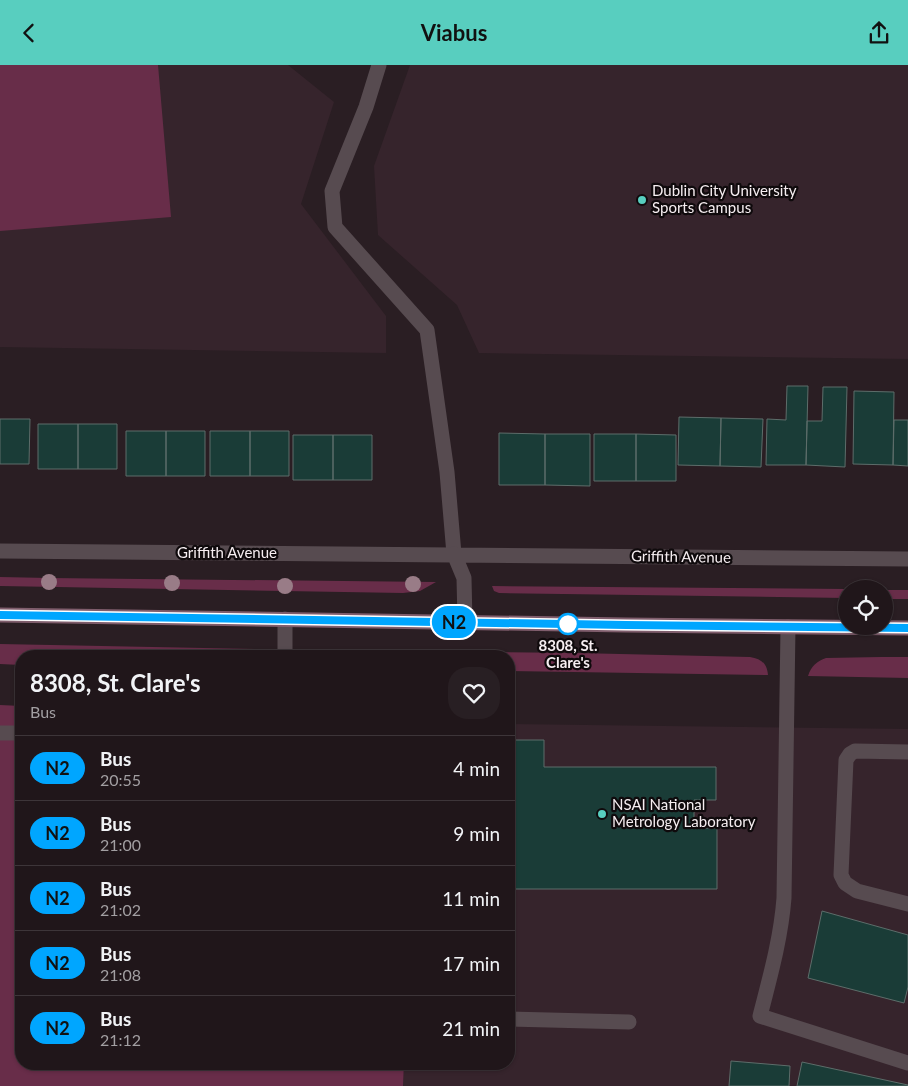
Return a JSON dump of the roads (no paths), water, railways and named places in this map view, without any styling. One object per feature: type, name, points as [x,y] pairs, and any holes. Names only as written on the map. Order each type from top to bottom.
[{"type":"main road","points":[[0,615],[788,627],[908,627]]},
{"type":"street","points":[[379,65],[366,107],[332,191],[335,227],[427,330],[447,472],[454,554],[464,578],[465,622]]},
{"type":"street","name":"Griffith Avenue","points":[[0,551],[908,559]]},
{"type":"street","points":[[285,619],[285,650]]},
{"type":"street","points":[[788,627],[784,898],[773,967],[760,1016],[908,1063]]},
{"type":"street","points":[[0,733],[15,733]]},
{"type":"street","points":[[908,752],[855,751],[846,760],[841,875],[845,883],[857,891],[908,904]]},
{"type":"street","points":[[515,1019],[629,1022]]},
{"type":"place","name":"Dublin City University Sports Campus","points":[[642,200]]},
{"type":"place","name":"8308, St. Clare's","points":[[568,624]]},
{"type":"place","name":"NSAI National Metrology Laboratory","points":[[602,814]]}]
